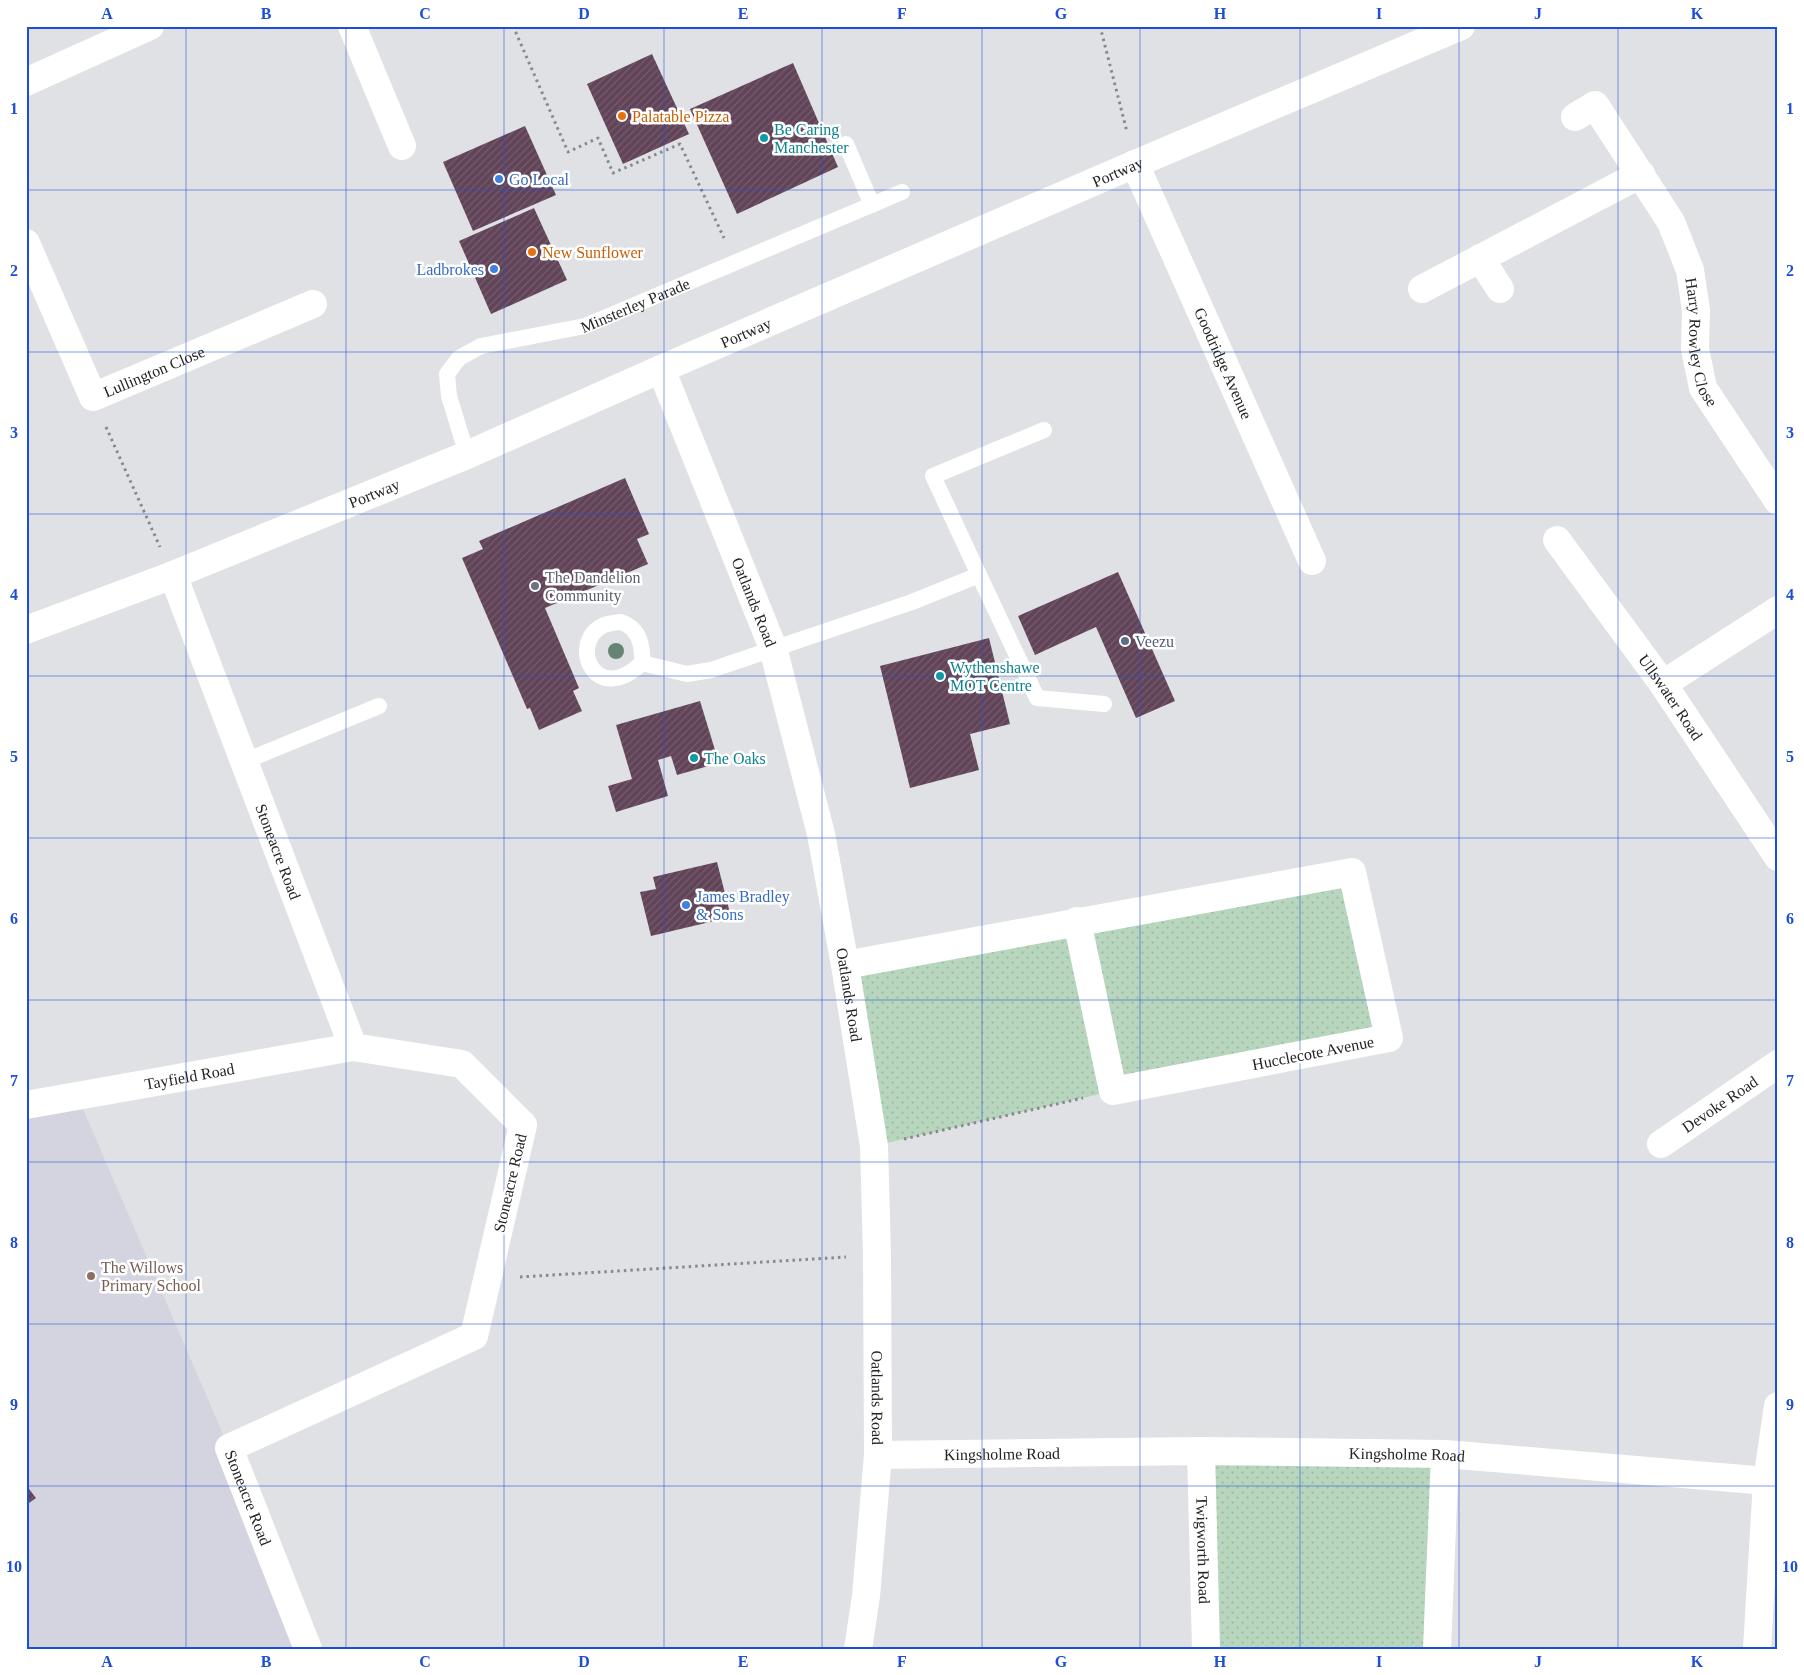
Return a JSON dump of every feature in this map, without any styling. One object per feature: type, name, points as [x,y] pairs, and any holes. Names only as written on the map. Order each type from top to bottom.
[{"type":"street","points":[[26,82],[150,26]]},
{"type":"street","points":[[352,26],[402,146]]},
{"type":"street","name":"Portway","points":[[26,630],[173,575],[467,455],[1135,164],[1461,26]]},
{"type":"street","name":"Harry Rowley Close","points":[[1575,117],[1594,105],[1671,222],[1690,270],[1696,310],[1695,349],[1703,388],[1778,501]]},
{"type":"street","name":"Goodridge Avenue","points":[[1135,164],[1312,562]]},
{"type":"street","points":[[1422,288],[1641,174]]},
{"type":"street","name":"Lullington Close","points":[[26,243],[93,397],[313,304]]},
{"type":"street","points":[[1480,258],[1500,288]]},
{"type":"street","name":"Oatlands Road","points":[[662,369],[772,648],[821,834],[846,965],[874,1146],[877,1255],[878,1455],[866,1596],[858,1649]]},
{"type":"street","name":"Ullswater Road","points":[[1557,540],[1663,684],[1778,857]]},
{"type":"street","name":"Stoneacre Road","points":[[173,575],[353,1047],[462,1064],[523,1125],[474,1336],[229,1448],[308,1649]]},
{"type":"street","points":[[1663,684],[1778,610]]},
{"type":"street","name":"Hucclecote Avenue","points":[[846,965],[1077,921],[1352,872],[1389,1038],[1113,1091]]},
{"type":"street","points":[[1077,921],[1113,1091]]},
{"type":"street","name":"Tayfield Road","points":[[26,1105],[353,1047]]},
{"type":"street","name":"Devoke Road","points":[[1661,1144],[1778,1064]]},
{"type":"street","points":[[1757,1649],[1778,1406]]},
{"type":"street","name":"Kingsholme Road","points":[[878,1455],[1201,1451],[1444,1454],[1770,1496]]},
{"type":"street","name":"Twigworth Road","points":[[1201,1451],[1206,1649]]},
{"type":"street","points":[[1437,1649],[1444,1454]]},
{"type":"lane","points":[[846,144],[872,205]]},
{"type":"lane","name":"Minsterley Parade","points":[[467,455],[448,396],[447,374],[459,358],[481,346],[585,326],[902,192]]},
{"type":"lane","points":[[1044,430],[933,476],[1037,698],[1104,704]]},
{"type":"lane","points":[[642,663],[687,674],[711,670],[912,602],[979,575]]},
{"type":"lane","points":[[245,761],[379,706]]},
{"type":"path","points":[[513,26],[568,152],[598,138],[613,173],[680,144],[727,244]]},
{"type":"path","points":[[1100,26],[1135,164]]},
{"type":"path","points":[[93,397],[173,575]]},
{"type":"path","points":[[874,1146],[1113,1091]]},
{"type":"path","points":[[487,1279],[877,1255]]},
{"type":"shaded area","name":"The Willows Primary School","points":[[77,1095],[229,1448],[308,1649],[26,1649],[26,1105]]},
{"type":"green space","points":[[1352,872],[1389,1038],[1113,1091],[874,1146],[845,965]]},
{"type":"green space","points":[[1201,1451],[1445,1454],[1437,1649],[1206,1649]]},
{"type":"building","points":[[652,54],[689,134],[623,164],[587,84]]},
{"type":"building","name":"Be Caring Manchester","points":[[793,63],[838,167],[737,214],[690,109]]},
{"type":"building","name":"Go Local","points":[[525,126],[556,195],[473,231],[443,162]]},
{"type":"building","points":[[534,208],[567,280],[491,314],[459,241]]},
{"type":"building","name":"The Dandelion Community","points":[[625,478],[649,534],[637,539],[648,564],[545,608],[579,688],[573,691],[582,711],[539,730],[530,708],[527,709],[462,558],[483,549],[479,541]]},
{"type":"building","name":"Veezu","points":[[1118,572],[1175,701],[1136,718],[1096,627],[1035,655],[1018,616]]},
{"type":"building","points":[[989,638],[1010,724],[970,734],[979,770],[910,788],[880,666]]},
{"type":"building","name":"The Oaks","points":[[700,701],[719,763],[677,775],[671,756],[658,760],[668,796],[616,812],[608,786],[632,779],[616,725]]},
{"type":"building","name":"James Bradley & Sons","points":[[717,862],[731,917],[651,936],[640,892],[656,889],[653,877]]},
{"type":"building","points":[[26,1485],[36,1498],[26,1505]]},
{"type":"place","name":"Palatable Pizza","points":[[622,116]]},
{"type":"place","name":"Be Caring Manchester","points":[[764,138]]},
{"type":"place","name":"Go Local","points":[[499,179]]},
{"type":"place","name":"New Sunflower","points":[[532,252]]},
{"type":"place","name":"Ladbrokes","points":[[494,269]]},
{"type":"place","name":"The Dandelion Community","points":[[535,586]]},
{"type":"place","name":"Veezu","points":[[1125,641]]},
{"type":"place","name":"Wythenshawe MOT Centre","points":[[940,676]]},
{"type":"place","name":"The Oaks","points":[[694,758]]},
{"type":"place","name":"James Bradley & Sons","points":[[686,905]]},
{"type":"place","name":"The Willows Primary School","points":[[91,1276]]}]
